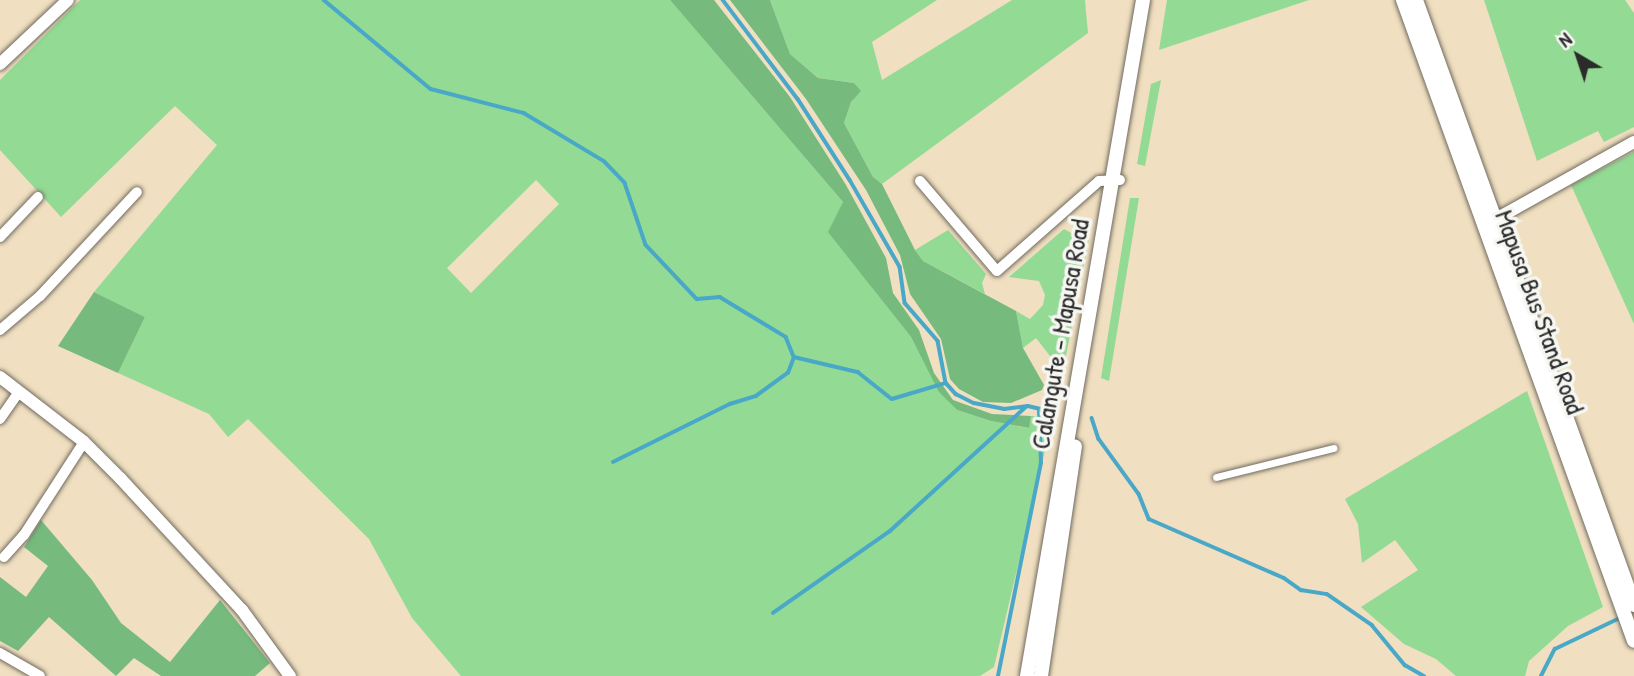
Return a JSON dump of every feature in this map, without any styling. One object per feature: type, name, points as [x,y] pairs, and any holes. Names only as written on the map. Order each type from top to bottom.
[{"type":"main road","name":"Calangute - Mapusa Road","points":[[1041,676],[1143,0]]},
{"type":"main road","name":"Calangute - Mapusa Road","points":[[1027,676],[1116,179],[1152,0]]},
{"type":"main road","name":"Mapusa Bus Stand Road","points":[[1403,0],[1634,605]]},
{"type":"main road","name":"Mapusa Bus Stand Road","points":[[1416,0],[1488,223],[1634,641]]},
{"type":"street","points":[[0,64],[68,0]]},
{"type":"street","points":[[1488,223],[1634,142]]},
{"type":"street","points":[[920,181],[997,271],[1099,181],[1116,179]]},
{"type":"street","points":[[0,330],[40,296],[137,192]]},
{"type":"street","points":[[0,237],[38,197]]},
{"type":"street","points":[[0,377],[84,442],[242,610],[290,676]]},
{"type":"street","points":[[0,419],[19,392]]},
{"type":"street","points":[[4,557],[24,536],[84,442]]},
{"type":"street","points":[[1216,477],[1333,448]]},
{"type":"street","points":[[0,653],[40,676]]},
{"type":"green space","points":[[80,0],[670,0],[843,202],[871,286],[911,337],[940,392],[957,410],[991,421],[1028,428],[1031,416],[1053,417],[994,667],[980,676],[461,676],[412,618],[369,539],[248,419],[228,437],[209,414],[118,373],[145,317],[94,292],[217,145],[175,106],[61,217],[0,150],[0,80]],"holes":[[[536,180],[559,204],[471,293],[447,268]]]},
{"type":"green space","points":[[670,0],[714,0],[790,97],[846,185],[886,258],[893,293],[919,330],[934,373],[953,400],[992,414],[1031,416],[1029,428],[991,421],[957,410],[939,392],[911,337],[828,232],[843,202]]},
{"type":"green space","points":[[730,0],[770,0],[790,54],[818,78],[854,83],[861,91],[851,102],[844,123],[873,177],[882,184],[915,250],[923,261],[1016,311],[1023,348],[1044,385],[1042,390],[1011,403],[983,402],[959,389],[950,379],[941,339],[910,294],[900,255],[866,190],[806,99]]},
{"type":"green space","points":[[770,0],[937,0],[872,42],[882,80],[1012,0],[1085,0],[1088,33],[882,184],[873,177],[844,123],[851,102],[860,91],[854,83],[818,78],[790,54]]},
{"type":"green space","points":[[1167,0],[1309,0],[1159,50]]},
{"type":"green space","points":[[1484,0],[1625,0],[1634,13],[1634,127],[1604,142],[1598,131],[1537,161]]},
{"type":"green space","points":[[1161,80],[1145,166],[1137,164],[1151,84]]},
{"type":"green space","points":[[1634,152],[1634,324],[1571,185]]},
{"type":"green space","points":[[1130,198],[1139,198],[1109,381],[1101,378]]},
{"type":"green space","points":[[1064,229],[1073,234],[1090,234],[1061,381],[1055,379],[1059,359],[1050,356],[1036,338],[1023,348],[1016,311],[1030,319],[1043,305],[1045,295],[1039,281],[1009,277]]},
{"type":"green space","points":[[948,230],[986,274],[982,283],[985,294],[923,261],[915,250]]},
{"type":"green space","points":[[94,292],[145,317],[118,373],[58,346]]},
{"type":"green space","points":[[1527,391],[1603,607],[1568,626],[1529,661],[1525,676],[1456,676],[1436,659],[1404,644],[1361,607],[1418,570],[1395,540],[1362,563],[1358,524],[1345,499]]},
{"type":"green space","points":[[41,520],[92,580],[121,623],[170,662],[220,600],[270,663],[255,676],[161,676],[134,658],[116,676],[49,617],[18,651],[0,641],[0,577],[26,597],[48,566],[24,547]]},
{"type":"waterway","points":[[324,0],[431,89],[524,113],[604,161],[625,183],[646,245],[697,299],[720,297],[786,337],[794,357],[858,372],[892,399],[946,383]]},
{"type":"waterway","points":[[723,0],[798,99],[850,180],[900,267],[905,303],[938,341],[946,383],[956,394],[974,403],[1004,409],[1028,406],[1045,410]]},
{"type":"waterway","points":[[613,462],[730,404],[756,396],[788,373],[794,357]]},
{"type":"waterway","points":[[773,613],[890,531],[1026,407]]},
{"type":"waterway","points":[[998,676],[1041,463],[1039,410]]},
{"type":"waterway","points":[[1092,418],[1099,439],[1139,494],[1149,519],[1284,578],[1301,590],[1327,594],[1372,625],[1405,665],[1424,676]]},
{"type":"waterway","points":[[1541,676],[1555,649],[1620,618]]}]
